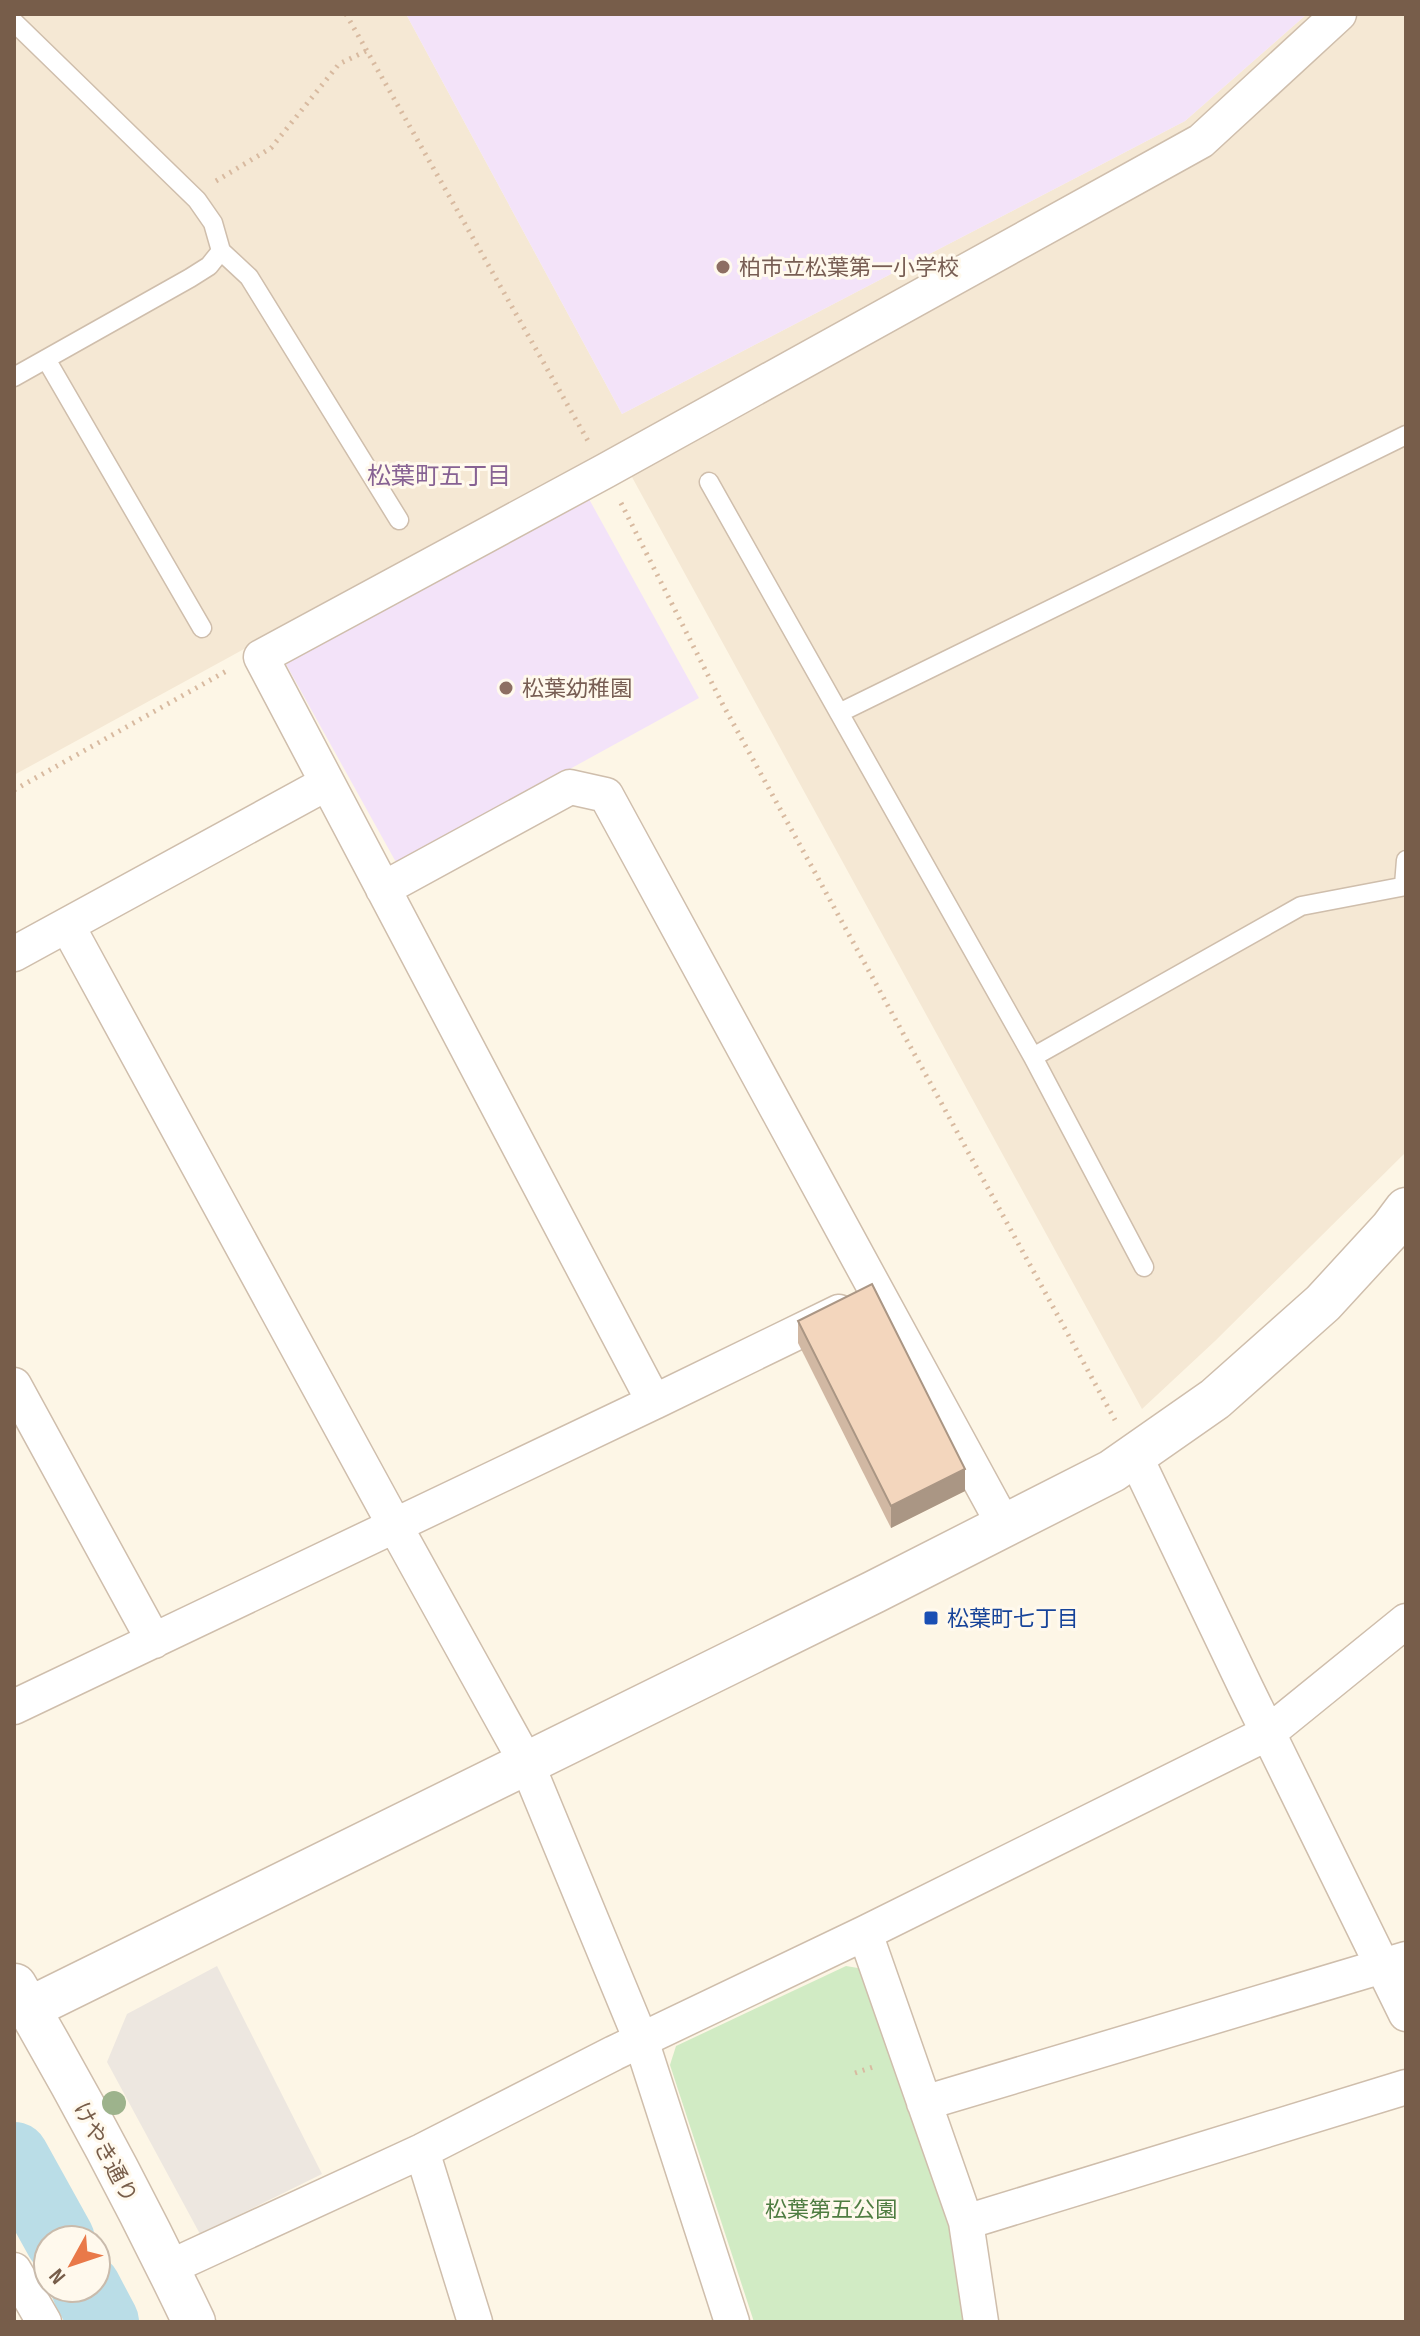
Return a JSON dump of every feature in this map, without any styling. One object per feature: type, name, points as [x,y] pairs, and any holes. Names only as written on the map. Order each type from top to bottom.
[{"type":"street","points":[[654,1402],[261,657],[605,471],[1201,141],[1339,14]]},
{"type":"street","points":[[14,954],[327,783]]},
{"type":"street","points":[[383,889],[570,787],[606,795],[1005,1527]]},
{"type":"street","points":[[67,925],[527,1764],[641,2040],[732,2322]]},
{"type":"street","points":[[19,2003],[527,1764],[1112,1471],[1215,1399],[1323,1303],[1406,1209]]},
{"type":"street","points":[[14,1707],[879,1293]]},
{"type":"street","points":[[14,1385],[154,1641]]},
{"type":"street","points":[[1135,1456],[1268,1733],[1395,1962],[1406,2014]]},
{"type":"street","points":[[168,2268],[422,2151],[641,2040],[865,1933],[1268,1733],[1406,1621]]},
{"type":"street","points":[[865,1933],[966,2222],[981,2322]]},
{"type":"street","points":[[924,2103],[1395,1962]]},
{"type":"street","name":"けやき通り","points":[[19,2003],[168,2268],[194,2322]]},
{"type":"street","points":[[966,2222],[1406,2087]]},
{"type":"street","points":[[422,2151],[475,2322]]},
{"type":"street","points":[[14,2270],[44,2322]]},
{"type":"lane","points":[[14,22],[197,200],[213,223],[221,251],[249,277],[399,520]]},
{"type":"lane","points":[[14,377],[190,278],[209,266],[221,251]]},
{"type":"lane","points":[[46,359],[202,628]]},
{"type":"lane","points":[[839,713],[1406,435]]},
{"type":"lane","points":[[709,482],[1033,1057],[1144,1267]]},
{"type":"lane","points":[[1033,1057],[1301,906],[1405,885],[1406,860]]},
{"type":"path","points":[[346,14],[605,471],[722,703],[1115,1420],[1104,1427]]},
{"type":"path","points":[[197,200],[215,181],[271,148],[339,64],[366,51]]},
{"type":"path","points":[[14,790],[247,660],[261,657]]},
{"type":"shaded area","points":[[14,14],[406,14],[622,414],[1185,121],[1307,14],[1406,14],[1405,1153],[1142,1409],[615,446],[14,775]]},
{"type":"shaded area","name":"柏市立松葉第一小学校","points":[[406,14],[1307,14],[1185,121],[622,414]]},
{"type":"shaded area","points":[[584,490],[699,698],[397,864],[282,657]]},
{"type":"shaded area","points":[[217,1966],[322,2174],[200,2234],[107,2062],[127,2014]]},
{"type":"green space","name":"松葉第五公園","points":[[846,1966],[864,1969],[957,2239],[968,2322],[754,2322],[670,2065],[676,2046]]},
{"type":"building","points":[[872,1284],[965,1469],[891,1506],[798,1321]]},
{"type":"waterway","points":[[14,2157],[51,2224]]},
{"type":"waterway","points":[[94,2304],[104,2322]]},
{"type":"place","name":"柏市立松葉第一小学校","points":[[723,267]]},
{"type":"place","name":"松葉幼稚園","points":[[506,688]]},
{"type":"place","name":"松葉町七丁目","points":[[931,1618]]},
{"type":"district","name":"松葉町五丁目","points":[[439,476]]}]
